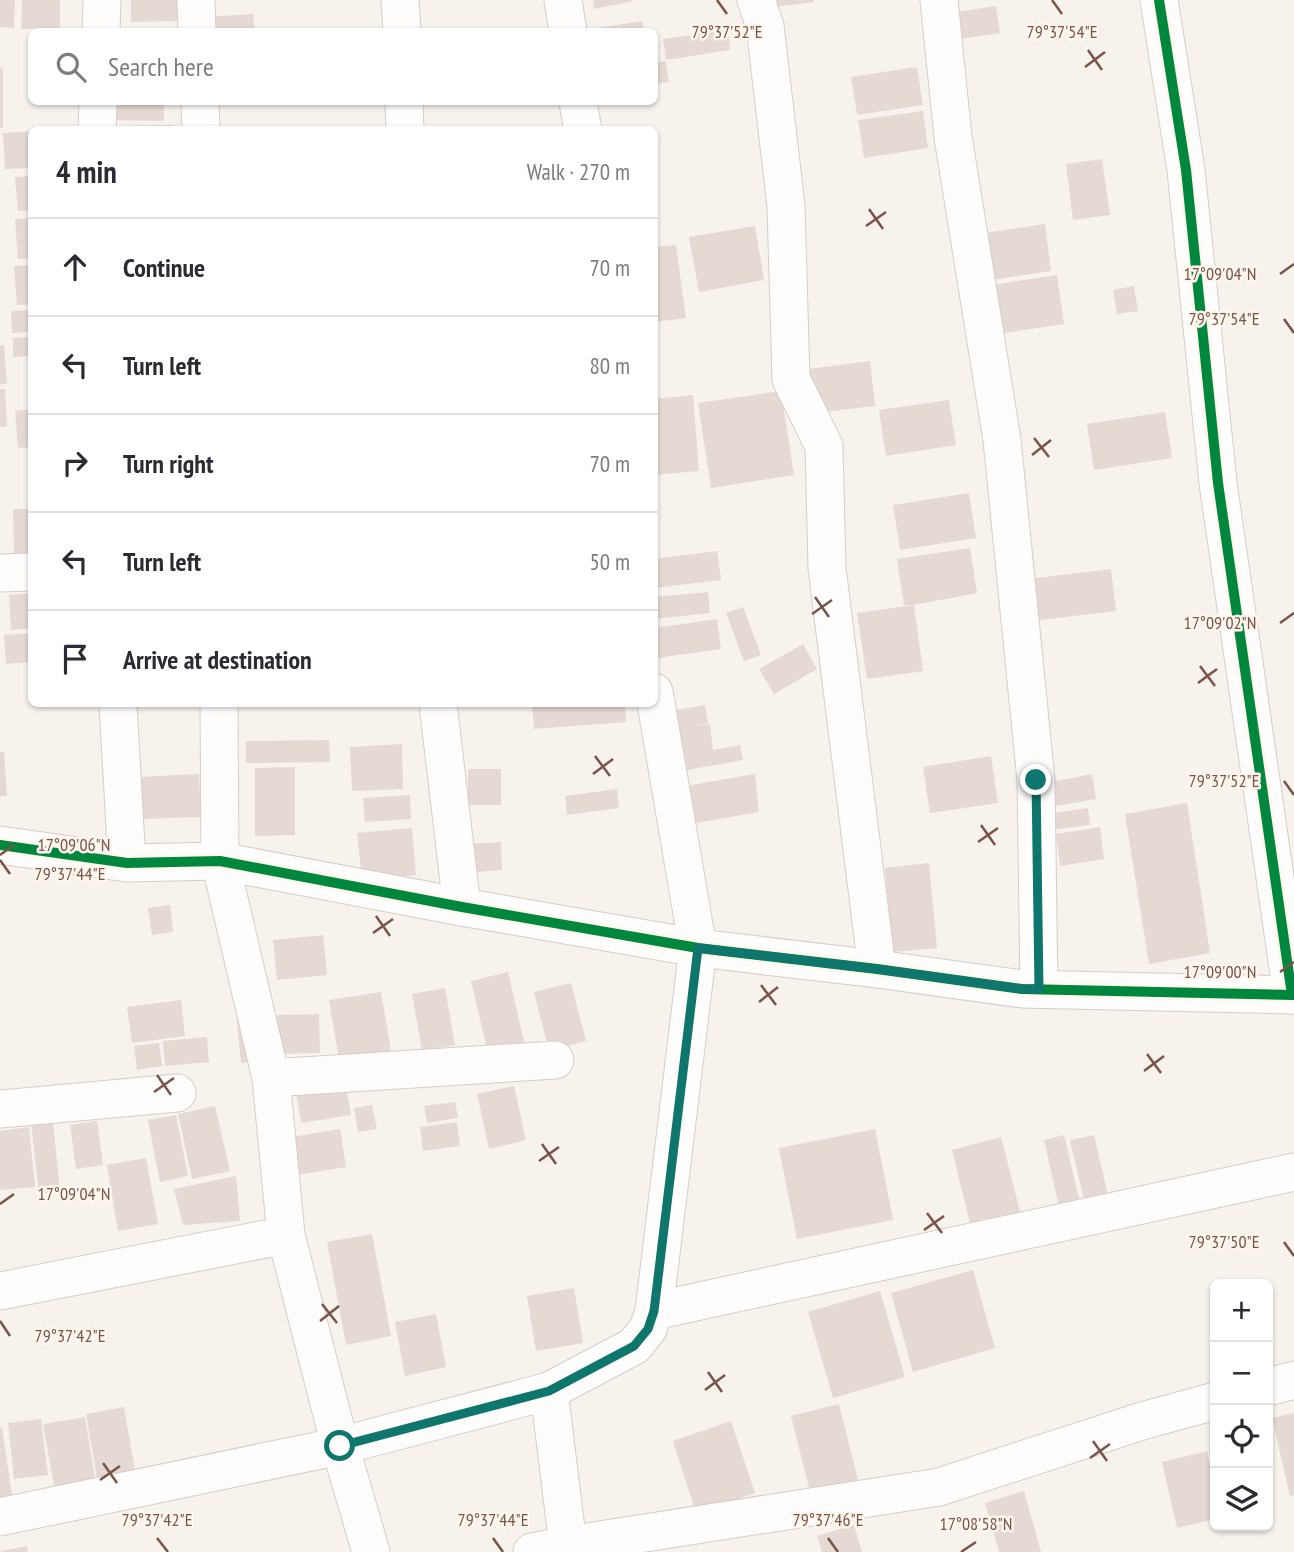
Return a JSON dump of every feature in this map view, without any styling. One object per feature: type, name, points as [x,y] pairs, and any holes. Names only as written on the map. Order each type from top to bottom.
[{"type":"street","points":[[101,28],[102,0]]},
{"type":"street","points":[[196,0],[197,28]]},
{"type":"street","points":[[400,0],[402,28]]},
{"type":"street","points":[[563,0],[567,28]]},
{"type":"street","points":[[756,0],[765,26],[786,206],[791,379],[824,446],[827,568],[877,969]]},
{"type":"street","points":[[939,0],[953,137],[1005,468],[1036,780],[1039,989]]},
{"type":"street","points":[[0,845],[127,863],[220,861],[698,948],[1022,989],[1293,995],[1218,483],[1186,170],[1159,0]]},
{"type":"street","points":[[97,126],[98,105]]},
{"type":"street","points":[[200,105],[201,126]]},
{"type":"street","points":[[404,105],[405,126]]},
{"type":"street","points":[[579,105],[582,126]]},
{"type":"street","points":[[0,573],[28,572]]},
{"type":"street","points":[[118,707],[127,863]]},
{"type":"street","points":[[219,707],[220,861],[271,1078],[286,1235],[340,1446],[372,1552]]},
{"type":"street","points":[[438,707],[463,906]]},
{"type":"street","points":[[0,1517],[340,1446],[549,1391],[634,1346],[648,1329],[654,1311],[698,948],[657,707]]},
{"type":"street","points":[[271,1078],[555,1060]]},
{"type":"street","points":[[0,1109],[177,1093]]},
{"type":"street","points":[[654,1311],[1294,1172]]},
{"type":"street","points":[[0,1291],[286,1235]]},
{"type":"street","points":[[1273,1386],[1294,1380]]},
{"type":"street","points":[[549,1391],[568,1545]]},
{"type":"street","points":[[532,1552],[939,1487],[1142,1421],[1210,1402]]},
{"type":"building","points":[[0,0],[15,0],[14,28],[0,27]]},
{"type":"building","points":[[22,0],[60,0],[60,28],[21,29]]},
{"type":"building","points":[[131,0],[185,0],[185,21],[131,22]]},
{"type":"building","points":[[593,0],[633,0],[633,1],[594,9]]},
{"type":"building","points":[[766,0],[814,0],[814,2],[767,8]]},
{"type":"building","points":[[996,6],[1000,33],[961,39],[957,12]]},
{"type":"building","points":[[253,14],[255,28],[208,28],[207,17]]},
{"type":"building","points":[[643,21],[644,28],[596,28]]},
{"type":"building","points":[[728,30],[730,50],[666,60],[663,39]]},
{"type":"building","points":[[666,61],[669,82],[658,83],[658,62]]},
{"type":"building","points":[[3,67],[3,128],[0,128],[0,68]]},
{"type":"building","points":[[917,67],[923,105],[857,115],[851,77]]},
{"type":"building","points":[[105,105],[164,105],[164,121],[105,120]]},
{"type":"building","points":[[923,111],[928,148],[864,158],[858,120]]},
{"type":"building","points":[[174,125],[174,126],[109,126]]},
{"type":"building","points":[[28,131],[28,168],[5,169],[3,133]]},
{"type":"building","points":[[1102,159],[1110,215],[1073,220],[1066,164]]},
{"type":"building","points":[[28,176],[28,210],[18,211],[15,177]]},
{"type":"building","points":[[28,218],[28,258],[18,259],[15,219]]},
{"type":"building","points":[[1045,224],[1051,271],[992,280],[985,233]]},
{"type":"building","points":[[755,226],[764,280],[699,292],[689,237]]},
{"type":"building","points":[[676,245],[686,318],[658,322],[658,247]]},
{"type":"building","points":[[28,265],[28,304],[17,305],[14,266]]},
{"type":"building","points":[[1057,275],[1064,324],[998,334],[991,285]]},
{"type":"building","points":[[1134,286],[1138,311],[1117,314],[1113,290]]},
{"type":"building","points":[[28,310],[28,332],[12,333],[11,311]]},
{"type":"building","points":[[28,337],[28,356],[13,357],[13,338]]},
{"type":"building","points":[[0,345],[4,345],[7,384],[0,384]]},
{"type":"building","points":[[870,361],[875,406],[814,413],[809,369]]},
{"type":"building","points":[[0,389],[5,389],[7,426],[0,427]]},
{"type":"building","points":[[781,391],[794,475],[711,488],[698,403]]},
{"type":"building","points":[[693,395],[699,471],[658,475],[658,399]]},
{"type":"building","points":[[949,400],[956,445],[886,456],[879,410]]},
{"type":"building","points":[[28,409],[28,447],[18,448],[15,411]]},
{"type":"building","points":[[1165,412],[1172,458],[1094,470],[1087,424]]},
{"type":"building","points":[[969,493],[976,538],[900,550],[893,505]]},
{"type":"building","points":[[13,509],[28,509],[28,554],[14,554]]},
{"type":"building","points":[[970,548],[977,593],[904,605],[897,559]]},
{"type":"building","points":[[717,551],[721,580],[658,588],[658,558]]},
{"type":"building","points":[[1111,569],[1116,611],[1032,621],[1028,579]]},
{"type":"building","points":[[708,592],[710,613],[658,619],[658,597]]},
{"type":"building","points":[[28,593],[28,628],[11,630],[9,595]]},
{"type":"building","points":[[914,605],[923,671],[867,679],[857,613]]},
{"type":"building","points":[[743,607],[761,655],[744,661],[726,613]]},
{"type":"building","points":[[717,619],[721,649],[658,658],[658,627]]},
{"type":"building","points":[[28,633],[28,662],[6,664],[4,635]]},
{"type":"building","points":[[803,644],[817,669],[774,694],[759,669]]},
{"type":"building","points":[[705,705],[708,723],[695,726],[710,724],[713,750],[740,745],[743,760],[687,770],[676,710]]},
{"type":"building","points":[[532,707],[625,707],[626,722],[534,729]]},
{"type":"building","points":[[329,740],[330,762],[246,763],[246,741]]},
{"type":"building","points":[[402,744],[403,789],[352,791],[350,747]]},
{"type":"building","points":[[0,752],[4,752],[7,796],[0,796]]},
{"type":"building","points":[[991,756],[998,803],[930,813],[923,767]]},
{"type":"building","points":[[295,767],[295,835],[255,836],[255,768]]},
{"type":"building","points":[[468,769],[501,769],[501,805],[468,805]]},
{"type":"building","points":[[199,774],[201,817],[139,819],[137,777]]},
{"type":"building","points":[[755,774],[759,812],[690,824],[685,786]]},
{"type":"building","points":[[1092,774],[1096,799],[1051,807],[1046,783]]},
{"type":"building","points":[[617,789],[619,808],[567,815],[565,796]]},
{"type":"building","points":[[410,795],[411,819],[365,822],[363,798]]},
{"type":"building","points":[[1187,803],[1210,953],[1149,964],[1125,814]]},
{"type":"building","points":[[1088,808],[1090,825],[1050,830],[1048,814]]},
{"type":"building","points":[[1100,827],[1104,859],[1060,866],[1056,834]]},
{"type":"building","points":[[412,828],[416,875],[362,880],[357,833]]},
{"type":"building","points":[[501,842],[502,870],[467,873],[465,844]]},
{"type":"building","points":[[929,863],[937,948],[893,952],[885,868]]},
{"type":"building","points":[[170,905],[173,932],[152,935],[148,908]]},
{"type":"building","points":[[323,935],[327,975],[277,980],[273,940]]},
{"type":"building","points":[[508,972],[525,1046],[488,1054],[471,981]]},
{"type":"building","points":[[571,983],[586,1041],[549,1051],[534,992]]},
{"type":"building","points":[[445,988],[455,1045],[422,1050],[412,994]]},
{"type":"building","points":[[381,992],[391,1051],[339,1060],[329,1000]]},
{"type":"building","points":[[181,1000],[185,1036],[132,1043],[127,1007]]},
{"type":"building","points":[[319,1014],[320,1053],[278,1054],[277,1015]]},
{"type":"building","points":[[254,1020],[258,1061],[241,1063],[237,1022]]},
{"type":"building","points":[[207,1037],[209,1062],[165,1066],[163,1041]]},
{"type":"building","points":[[159,1043],[162,1066],[137,1070],[134,1046]]},
{"type":"building","points":[[346,1085],[351,1115],[301,1123],[296,1092]]},
{"type":"building","points":[[514,1086],[526,1140],[489,1149],[477,1094]]},
{"type":"building","points":[[455,1102],[458,1118],[427,1123],[424,1106]]},
{"type":"building","points":[[372,1105],[377,1129],[358,1132],[354,1108]]},
{"type":"building","points":[[215,1106],[230,1171],[192,1179],[178,1114]]},
{"type":"building","points":[[176,1115],[188,1176],[160,1182],[148,1120]]},
{"type":"building","points":[[53,1121],[60,1192],[39,1194],[31,1123]]},
{"type":"building","points":[[97,1121],[103,1165],[76,1169],[70,1125]]},
{"type":"building","points":[[457,1122],[460,1146],[423,1151],[420,1127]]},
{"type":"building","points":[[29,1127],[35,1187],[0,1190],[0,1131]]},
{"type":"building","points":[[340,1129],[346,1167],[298,1175],[292,1137]]},
{"type":"building","points":[[875,1129],[893,1220],[797,1239],[779,1148]]},
{"type":"building","points":[[1064,1135],[1082,1211],[1061,1216],[1044,1140]]},
{"type":"building","points":[[1094,1135],[1111,1208],[1087,1213],[1070,1140]]},
{"type":"building","points":[[1001,1137],[1023,1223],[990,1231],[987,1218],[970,1223],[952,1150]]},
{"type":"building","points":[[146,1158],[158,1224],[118,1231],[107,1165]]},
{"type":"building","points":[[236,1176],[240,1221],[183,1225],[174,1189]]},
{"type":"building","points":[[372,1234],[391,1336],[346,1345],[327,1242]]},
{"type":"building","points":[[973,1270],[995,1348],[913,1372],[891,1293]]},
{"type":"building","points":[[574,1288],[583,1343],[536,1351],[527,1296]]},
{"type":"building","points":[[880,1291],[905,1377],[833,1398],[808,1312]]},
{"type":"building","points":[[436,1314],[446,1367],[405,1376],[395,1322]]},
{"type":"building","points":[[839,1404],[858,1480],[810,1492],[791,1416]]},
{"type":"building","points":[[124,1407],[135,1471],[97,1478],[86,1414]]},
{"type":"building","points":[[1294,1413],[1294,1495],[1290,1496],[1273,1422],[1273,1418]]},
{"type":"building","points":[[85,1417],[96,1484],[55,1491],[43,1424]]},
{"type":"building","points":[[41,1419],[48,1475],[14,1479],[8,1423]]},
{"type":"building","points":[[731,1421],[755,1493],[696,1513],[673,1441]]},
{"type":"building","points":[[0,1427],[13,1502],[0,1504]]},
{"type":"building","points":[[1207,1451],[1210,1465],[1210,1520],[1177,1528],[1162,1462]]},
{"type":"building","points":[[1024,1491],[1041,1552],[999,1552],[985,1503]]},
{"type":"building","points":[[854,1525],[862,1552],[822,1552],[817,1536]]},
{"type":"building","points":[[27,1546],[28,1552],[1,1552],[1,1551]]},
{"type":"cycle path","points":[[1159,0],[1186,170],[1218,483],[1292,995]]},
{"type":"cycle path","points":[[0,845],[127,863],[220,861],[698,948],[1022,989],[1294,995]]},
{"type":"route","points":[[340,1446],[549,1391],[634,1346],[648,1329],[654,1311],[698,948],[1039,989],[1036,780]]}]
